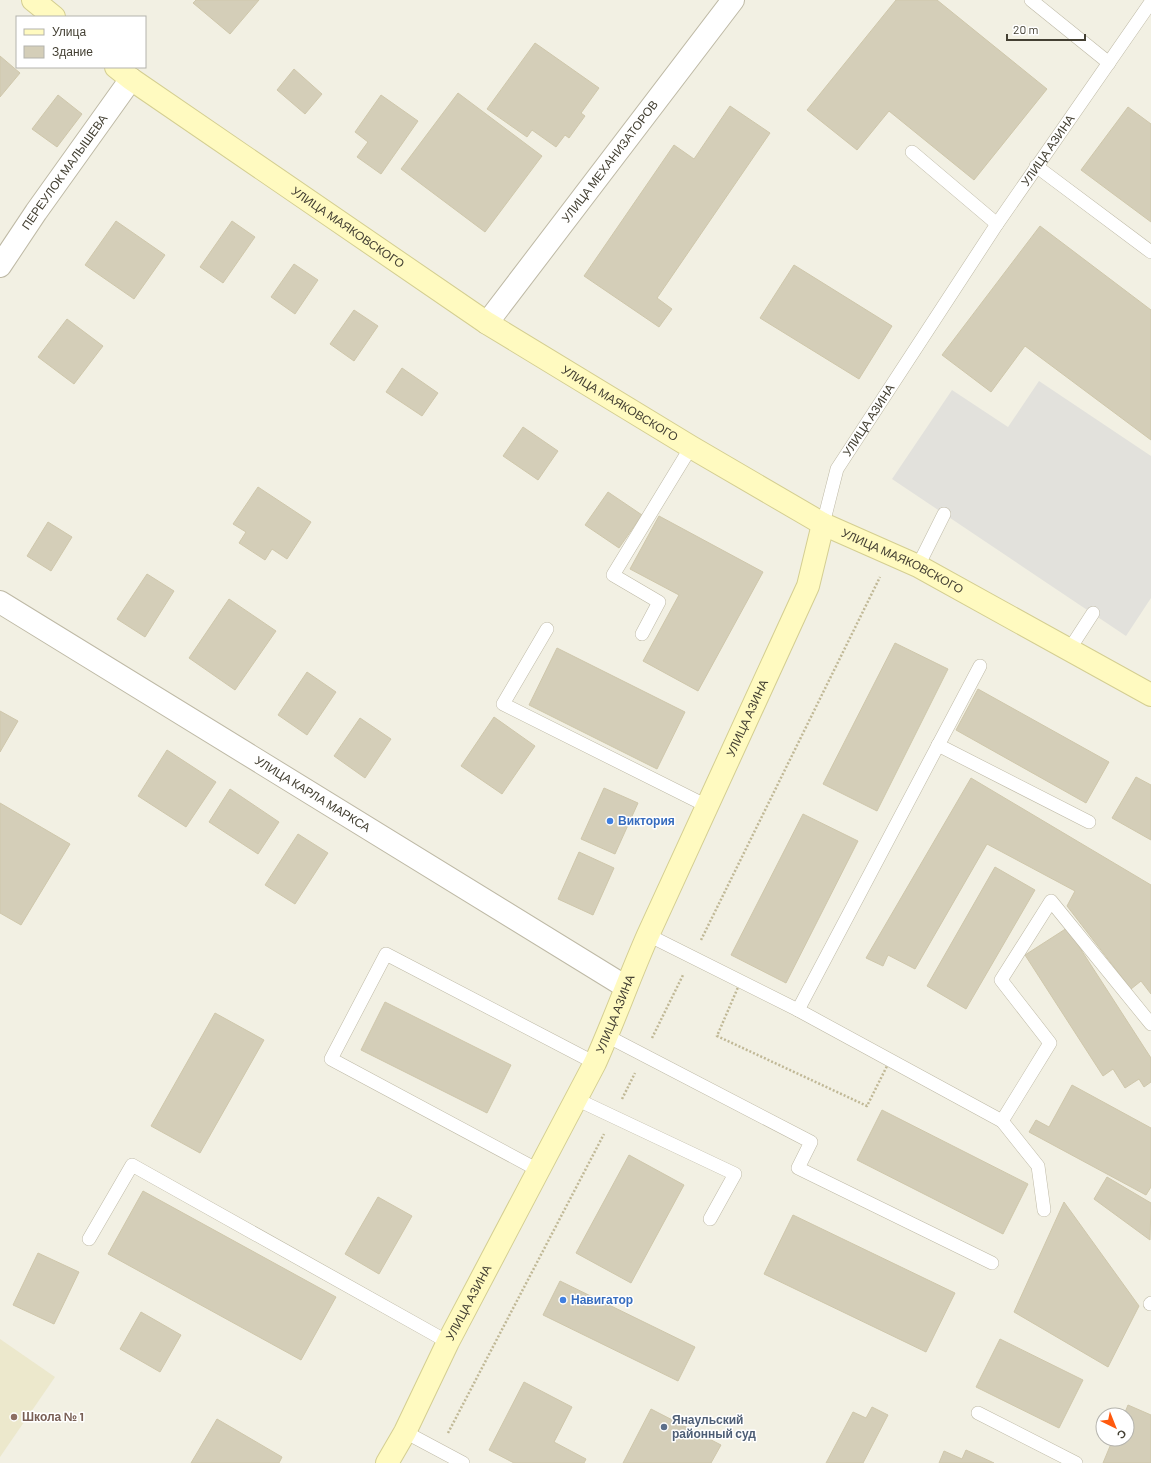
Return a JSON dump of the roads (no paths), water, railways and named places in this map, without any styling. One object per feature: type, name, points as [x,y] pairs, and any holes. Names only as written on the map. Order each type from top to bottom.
[{"type":"street","points":[[33,0],[53,16]]},
{"type":"street","name":"УЛИЦА МЕХАНИЗАТОРОВ","points":[[487,323],[734,0]]},
{"type":"street","name":"УЛИЦА МАЯКОВСКОГО","points":[[124,73],[487,323],[691,447],[823,524],[890,555],[918,566],[1151,695]]},
{"type":"street","name":"ПЕРЕУЛОК МАЛЫШЕВА","points":[[0,266],[124,73]]},
{"type":"street","name":"УЛИЦА АЗИНА","points":[[387,1463],[405,1432],[448,1342],[595,1063],[648,935],[808,586],[823,524]]},
{"type":"street","name":"УЛИЦА КАРЛА МАРКСА","points":[[0,602],[626,987]]},
{"type":"lane","points":[[1031,0],[1109,63]]},
{"type":"lane","name":"УЛИЦА АЗИНА","points":[[823,524],[837,469],[997,224],[1151,2]]},
{"type":"lane","points":[[912,152],[997,224]]},
{"type":"lane","points":[[1036,166],[1151,252]]},
{"type":"lane","points":[[642,634],[659,602],[613,575],[691,447]]},
{"type":"lane","points":[[918,566],[944,514]]},
{"type":"lane","points":[[1069,650],[1093,613]]},
{"type":"lane","points":[[547,628],[503,704],[707,806]]},
{"type":"lane","points":[[648,935],[798,1010],[980,666]]},
{"type":"lane","points":[[938,745],[1089,822]]},
{"type":"lane","points":[[1002,1121],[1050,1043],[1001,980],[1050,901],[1151,1024]]},
{"type":"lane","points":[[538,1170],[331,1059],[386,954],[595,1063]]},
{"type":"lane","points":[[607,1036],[811,1142],[798,1168],[992,1263]]},
{"type":"lane","points":[[890,1060],[1002,1121],[1038,1166],[1044,1210]]},
{"type":"lane","points":[[576,1099],[735,1174],[710,1219]]},
{"type":"lane","points":[[89,1239],[132,1165],[448,1342]]},
{"type":"lane","points":[[978,1413],[1076,1463]]},
{"type":"lane","points":[[405,1432],[464,1463]]},
{"type":"place","name":"Виктория","points":[[610,821]]},
{"type":"place","name":"Навигатор","points":[[563,1300]]},
{"type":"place","name":"Школа № 1","points":[[14,1417]]},
{"type":"place","name":"Янаульский районный суд","points":[[664,1427]]}]
